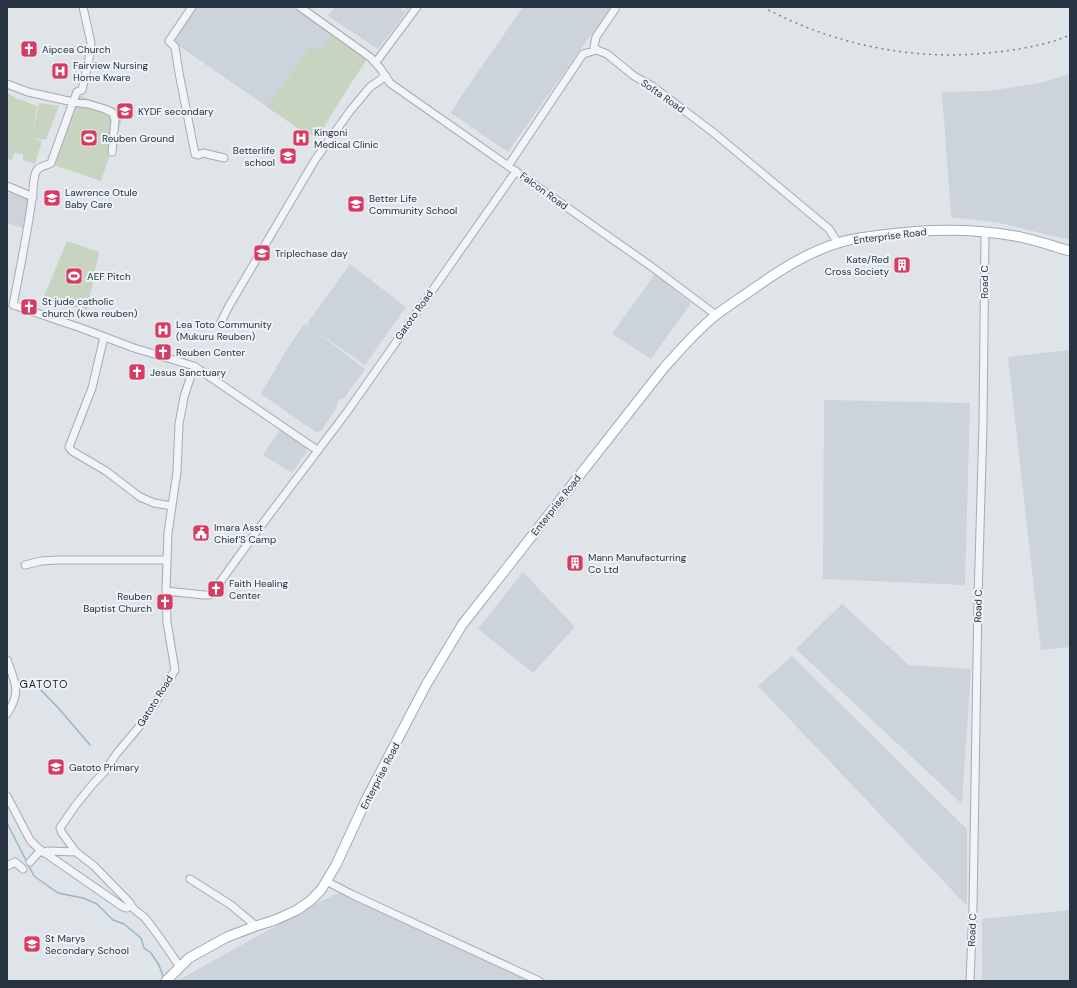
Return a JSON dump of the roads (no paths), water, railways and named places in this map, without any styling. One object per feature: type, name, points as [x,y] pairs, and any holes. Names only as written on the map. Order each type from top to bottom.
[{"type":"main road","name":"Enterprise Road","points":[[168,978],[189,958],[204,949],[228,937],[275,920],[297,910],[310,901],[321,890],[336,865],[366,800],[426,686],[462,625],[663,369],[684,345],[716,315],[793,263],[819,250],[838,243],[864,237],[945,230],[985,232],[1016,236],[1070,251]]},
{"type":"street","points":[[83,7],[91,43],[82,90],[77,92],[52,163],[37,171],[33,187],[33,197],[10,303],[134,348],[194,366],[317,450]]},
{"type":"street","points":[[192,7],[169,41],[175,47],[195,154],[198,155],[203,153],[224,158]]},
{"type":"street","name":"Falcon Road","points":[[300,7],[376,62],[390,83],[652,267],[716,315]]},
{"type":"street","points":[[376,62],[416,7]]},
{"type":"street","points":[[508,166],[583,54],[597,50],[594,47],[596,37],[615,10]]},
{"type":"street","name":"Softa Road","points":[[597,50],[607,54],[634,76],[652,86],[714,133],[829,229],[838,243]]},
{"type":"street","points":[[221,322],[315,160],[350,111],[370,87],[386,76]]},
{"type":"street","points":[[7,84],[28,92],[94,106],[113,113],[115,120],[112,152]]},
{"type":"street","name":"Gatoto Road","points":[[166,590],[204,595],[208,595],[213,592],[312,459],[317,450],[347,412],[516,171]]},
{"type":"street","points":[[7,186],[33,197]]},
{"type":"street","name":"Road C","points":[[970,981],[973,908],[978,606],[983,425],[985,232]]},
{"type":"street","points":[[104,337],[92,388],[69,447],[72,451],[112,475],[140,497],[154,503],[172,506]]},
{"type":"street","name":"Gatoto Road","points":[[180,967],[144,917],[130,906],[130,903],[94,866],[76,852],[62,833],[60,826],[92,785],[105,772],[117,753],[139,727],[175,670],[167,622],[166,590],[168,533],[177,472],[180,418],[184,397],[194,366]]},
{"type":"street","points":[[25,565],[41,561],[60,560],[167,560]]},
{"type":"street","points":[[7,660],[13,677],[16,696],[7,714]]},
{"type":"street","points":[[7,796],[30,840],[43,852],[123,907],[127,908],[130,906]]},
{"type":"street","points":[[30,862],[48,850],[76,852]]},
{"type":"street","points":[[7,866],[15,862],[23,869]]},
{"type":"street","points":[[190,879],[231,905],[256,926]]},
{"type":"street","points":[[326,880],[351,894],[539,981]]},
{"type":"waterway","points":[[40,689],[90,745]]},
{"type":"waterway","points":[[7,823],[34,876],[58,893],[83,898],[97,904],[113,920],[124,924],[141,938],[144,948],[151,953],[159,965],[164,979]]},
{"type":"railway","points":[[763,7],[791,21],[850,42],[912,53],[943,55],[1005,51],[1038,45],[1070,35]]},
{"type":"place","name":"Aipcea Church","points":[[29,49]]},
{"type":"place","name":"Fairview Nursing Home Kware","points":[[60,71]]},
{"type":"place","name":"KYDF secondary","points":[[125,111]]},
{"type":"place","name":"Reuben Ground","points":[[89,138]]},
{"type":"place","name":"Kingoni Medical Clinic","points":[[301,138]]},
{"type":"place","name":"Betterlife school","points":[[288,156]]},
{"type":"place","name":"Lawrence Otule Baby Care","points":[[52,198]]},
{"type":"place","name":"Better Life Community School","points":[[356,204]]},
{"type":"place","name":"Triplechase day","points":[[262,253]]},
{"type":"place","name":"Kate/Red Cross Society","points":[[902,265]]},
{"type":"place","name":"AEF Pitch","points":[[74,276]]},
{"type":"place","name":"St jude catholic church (kwa reuben)","points":[[29,307]]},
{"type":"place","name":"Lea Toto Community (Mukuru Reuben)","points":[[163,330]]},
{"type":"place","name":"Reuben Center","points":[[163,352]]},
{"type":"place","name":"Jesus Sanctuary","points":[[137,372]]},
{"type":"place","name":"Imara Asst Chief'S Camp","points":[[201,533]]},
{"type":"place","name":"Mann Manufacturring Co Ltd","points":[[575,563]]},
{"type":"place","name":"Faith Healing Center","points":[[216,589]]},
{"type":"place","name":"Reuben Baptist Church","points":[[165,602]]},
{"type":"place","name":"Gatoto Primary","points":[[56,767]]},
{"type":"place","name":"St Marys Secondary School","points":[[32,944]]},
{"type":"district","name":"GATOTO","points":[[44,684]]}]
